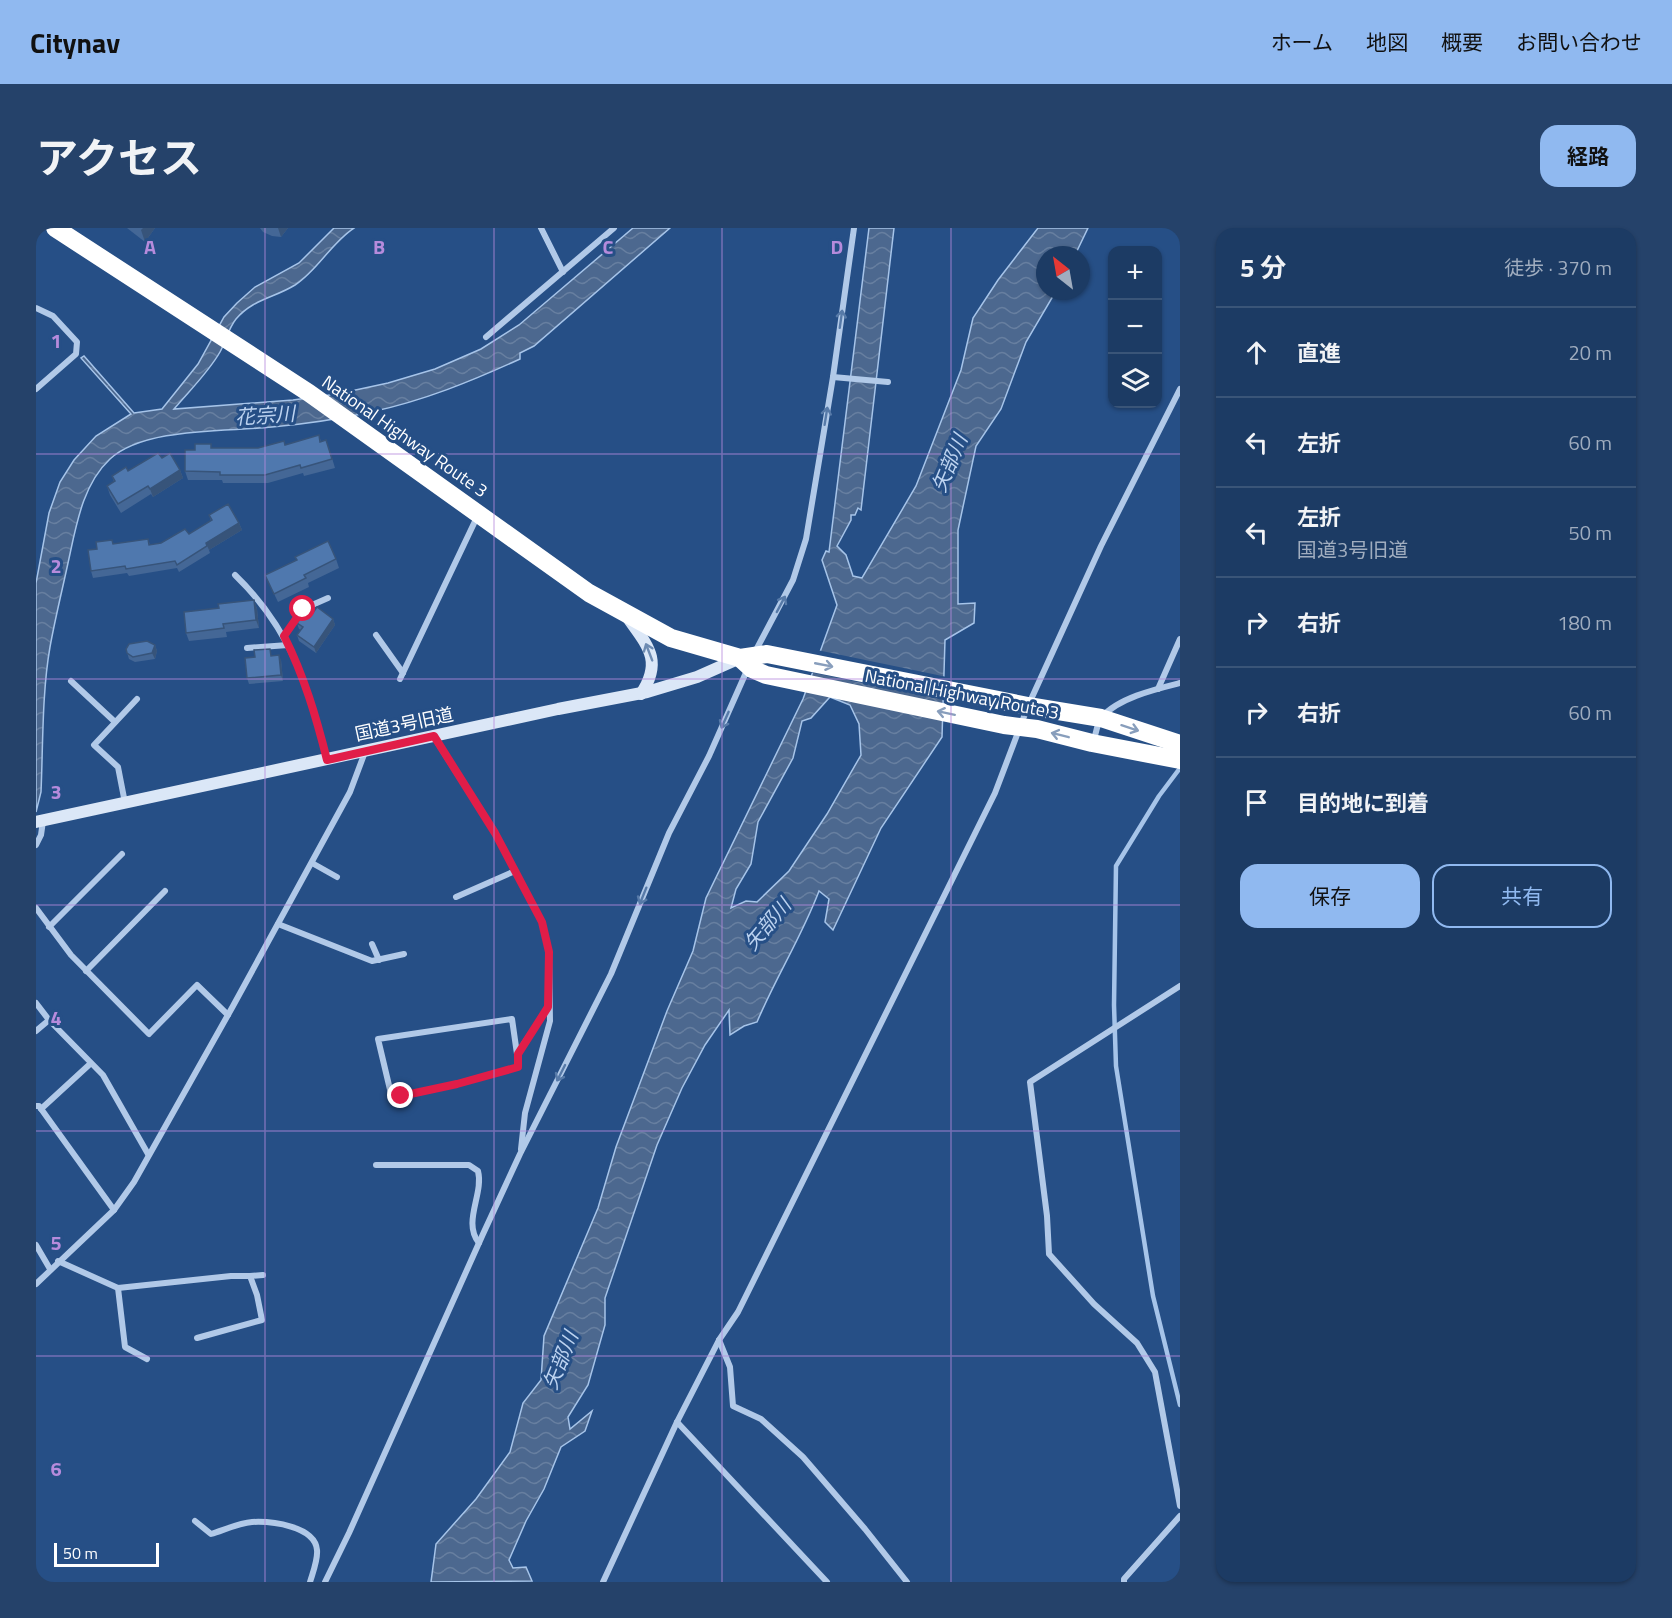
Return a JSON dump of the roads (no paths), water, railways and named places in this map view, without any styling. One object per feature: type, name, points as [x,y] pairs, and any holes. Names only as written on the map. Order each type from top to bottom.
[{"type":"highway","name":"National Highway Route 3","points":[[55,228],[309,393],[589,594],[671,638],[752,658],[1101,718],[1177,743]]},
{"type":"highway","name":"National Highway Route 3","points":[[752,658],[766,675],[1180,760]]},
{"type":"street","points":[[541,228],[563,272]]},
{"type":"street","points":[[486,338],[614,228]]},
{"type":"street","points":[[326,1582],[520,1154],[611,974],[669,833],[709,756],[752,658],[795,576],[806,539],[833,377],[854,228]]},
{"type":"street","points":[[36,309],[53,316],[77,342],[76,354],[36,389]]},
{"type":"street","points":[[833,377],[888,382]]},
{"type":"street","points":[[603,1582],[677,1422],[719,1340],[738,1312],[995,793],[1019,704],[1180,389]]},
{"type":"street","points":[[376,634],[401,676],[478,513]]},
{"type":"street","points":[[235,575],[249,589],[284,636],[311,699],[327,760]]},
{"type":"street","points":[[284,636],[303,609],[328,598]]},
{"type":"street","points":[[625,613],[652,657],[650,680],[641,694]]},
{"type":"street","points":[[1158,689],[1180,639]]},
{"type":"street","points":[[247,648],[288,645]]},
{"type":"street","name":"国道3号旧道","points":[[39,821],[641,694],[752,658]]},
{"type":"street","points":[[71,681],[115,722]]},
{"type":"street","points":[[1092,743],[1101,718],[1124,702],[1180,683]]},
{"type":"street","points":[[125,803],[118,767],[94,745],[137,699]]},
{"type":"street","points":[[434,736],[495,833],[542,922],[549,952],[550,1021],[525,1113],[520,1154]]},
{"type":"street","points":[[36,1284],[114,1210],[134,1182],[312,863],[350,792],[365,752]]},
{"type":"street","points":[[36,845],[42,835],[39,821]]},
{"type":"street","points":[[49,927],[122,854]]},
{"type":"street","points":[[312,863],[338,877]]},
{"type":"street","points":[[456,897],[515,871]]},
{"type":"street","points":[[86,970],[165,891]]},
{"type":"street","points":[[36,908],[49,927],[86,970],[149,1034],[197,985],[228,1015]]},
{"type":"street","points":[[278,924],[372,961],[404,954]]},
{"type":"street","points":[[372,944],[379,960]]},
{"type":"street","points":[[1180,986],[1030,1082],[1047,1216],[1049,1254],[1094,1304],[1137,1343],[1155,1372],[1180,1506]]},
{"type":"street","points":[[36,1003],[90,1065],[103,1075],[148,1154]]},
{"type":"street","points":[[518,1054],[512,1019],[378,1039],[392,1098],[457,1084],[518,1067],[518,1054],[548,1007]]},
{"type":"street","points":[[36,1031],[49,1020]]},
{"type":"street","points":[[90,1065],[38,1107],[114,1210]]},
{"type":"street","points":[[376,1165],[470,1166],[478,1171],[480,1180],[471,1227],[479,1243]]},
{"type":"street","points":[[36,1245],[50,1269]]},
{"type":"street","points":[[58,1261],[118,1288],[231,1276],[263,1275]]},
{"type":"street","points":[[197,1338],[262,1320],[250,1276]]},
{"type":"street","points":[[118,1288],[125,1347],[147,1359]]},
{"type":"street","points":[[719,1340],[730,1367],[734,1406],[761,1419],[803,1457],[907,1582]]},
{"type":"street","points":[[677,1422],[827,1582]]},
{"type":"street","points":[[1122,1581],[1180,1516]]},
{"type":"street","points":[[195,1521],[211,1534],[250,1522],[276,1523],[301,1530],[311,1537],[317,1548],[310,1582]]},
{"type":"water","name":"花宗川","points":[[334,228],[354,228],[338,241],[303,279],[249,307],[236,319],[215,360],[174,409],[293,400],[337,394],[388,383],[435,369],[481,349],[519,325],[633,228],[670,228],[534,346],[520,353],[520,359],[484,375],[447,390],[371,412],[297,424],[165,436],[144,441],[125,449],[110,459],[93,481],[82,507],[54,626],[43,719],[41,792],[36,812],[36,583],[49,513],[60,482],[74,460],[96,436],[131,414],[81,358],[84,356],[134,413],[162,409],[198,364],[224,317],[237,303],[255,287],[299,263]]},
{"type":"water","name":"矢部川","points":[[869,228],[894,228],[861,510],[858,508],[855,515],[851,515],[851,520],[837,546],[846,555],[853,576],[862,578],[916,486],[961,370],[973,318],[998,280],[1038,228],[1088,228],[1079,246],[1036,246],[1036,300],[1051,300],[1026,342],[1001,409],[976,446],[958,530],[958,604],[975,603],[974,623],[945,640],[942,737],[881,828],[833,930],[825,922],[829,899],[819,891],[757,1022],[744,1026],[730,1035],[729,1010],[705,1045],[682,1088],[657,1145],[605,1298],[605,1325],[588,1385],[568,1417],[570,1429],[592,1411],[585,1431],[561,1447],[544,1489],[526,1521],[509,1560],[513,1568],[526,1567],[532,1581],[431,1582],[436,1544],[476,1499],[510,1452],[523,1403],[541,1380],[544,1336],[598,1208],[616,1147],[667,1011],[693,951],[706,898],[803,699],[837,605],[822,560],[826,551],[829,552]],"holes":[[[830,697],[850,705],[859,724],[861,755],[827,814],[789,871],[757,902],[746,901],[731,908],[736,889],[751,864],[758,822],[793,758],[802,721],[811,718]]]},
{"type":"waterway","points":[[1180,768],[1159,796],[1116,866],[1114,1005],[1116,1066],[1153,1296],[1180,1405]]}]
